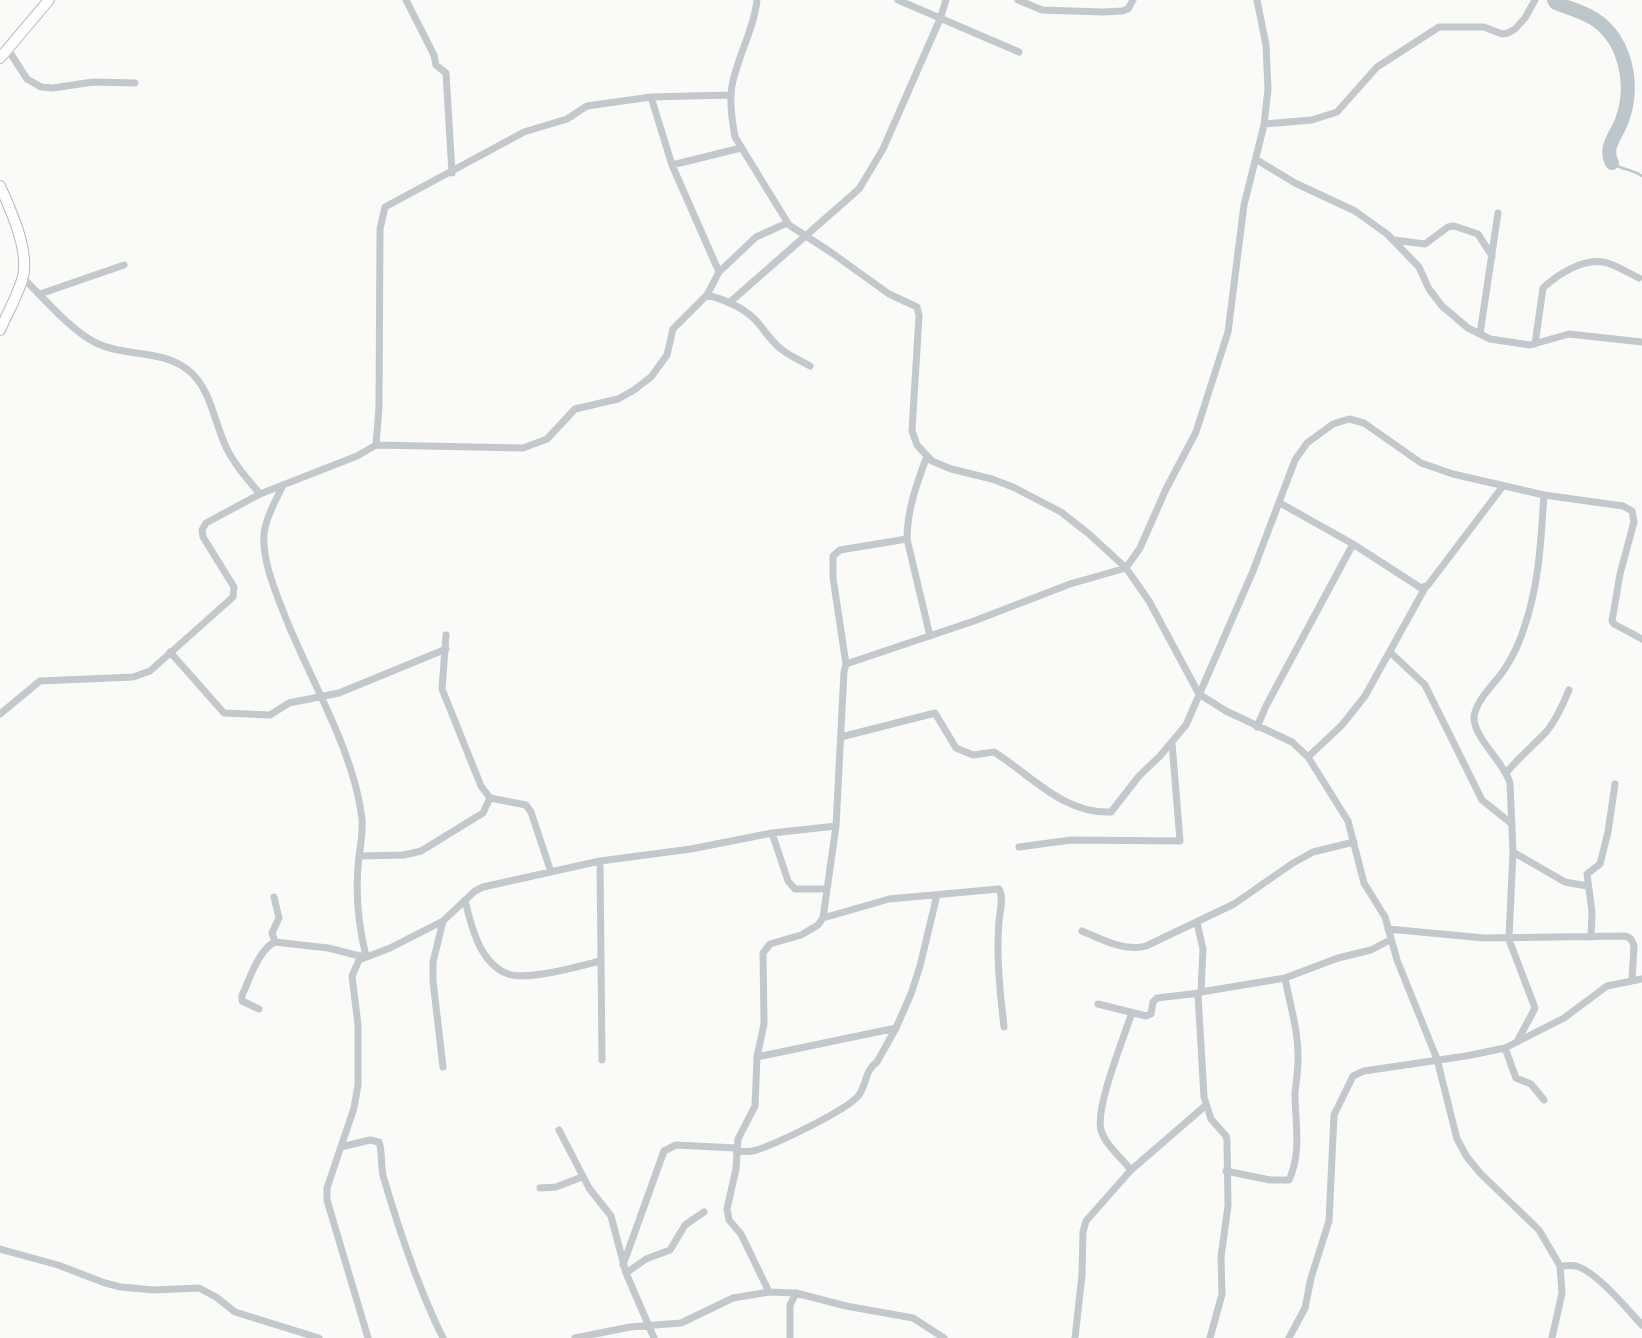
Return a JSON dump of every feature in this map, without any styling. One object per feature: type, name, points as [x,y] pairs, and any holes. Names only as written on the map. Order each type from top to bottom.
[{"type":"street","points":[[0,58],[49,0]]},
{"type":"street","points":[[405,0],[434,55],[436,65],[446,73],[452,173]]},
{"type":"street","points":[[757,0],[756,15],[736,71],[731,95],[735,137],[787,223],[889,294],[916,307],[919,316],[912,431],[917,445],[927,456],[951,469],[992,479],[1061,512],[1126,568],[1149,601],[1199,694],[1226,711],[1292,742],[1308,757],[1348,821],[1364,883],[1385,917],[1390,940],[1437,1059],[1457,1139],[1467,1157],[1497,1191],[1539,1230],[1560,1266],[1562,1293],[1552,1338]]},
{"type":"street","points":[[898,0],[1019,52]]},
{"type":"street","points":[[729,303],[859,189],[883,149],[946,0]]},
{"type":"street","points":[[1018,0],[1042,10],[1091,12],[1122,12],[1128,9],[1133,0]]},
{"type":"street","points":[[846,664],[1070,584],[1126,568],[1140,548],[1166,489],[1196,432],[1228,332],[1244,205],[1257,160],[1268,89],[1266,45],[1257,0]]},
{"type":"street","points":[[1264,124],[1312,120],[1337,112],[1377,67],[1439,27],[1484,27],[1502,34],[1508,33],[1525,18],[1535,0]]},
{"type":"street","points":[[7,48],[27,79],[41,88],[93,82],[135,83]]},
{"type":"street","points":[[376,446],[379,407],[380,229],[384,209],[524,132],[567,119],[587,106],[685,94],[731,95]]},
{"type":"street","points":[[651,97],[672,165],[719,272]]},
{"type":"street","points":[[672,165],[741,148]]},
{"type":"street","points":[[1257,160],[1295,183],[1355,211],[1393,240],[1419,267],[1429,289],[1442,306],[1458,321],[1480,334],[1498,340],[1535,344],[1569,334],[1642,342]]},
{"type":"street","points":[[0,186],[18,232],[23,258],[23,278],[0,330]]},
{"type":"street","points":[[1480,334],[1498,213]]},
{"type":"street","points":[[0,714],[40,681],[133,677],[150,671],[233,597],[235,591],[203,537],[202,530],[206,523],[260,494],[376,446],[523,448],[547,439],[575,409],[618,399],[634,390],[651,377],[667,355],[673,330],[707,295],[719,272],[756,237],[787,223]]},
{"type":"street","points":[[1393,240],[1424,244],[1454,226],[1478,234],[1492,257]]},
{"type":"street","points":[[1535,344],[1543,288],[1569,269],[1604,262],[1639,278]]},
{"type":"street","points":[[40,294],[124,265]]},
{"type":"street","points":[[23,278],[80,332],[97,343],[174,361],[191,372],[205,392],[226,448],[260,494]]},
{"type":"street","points":[[707,295],[747,312],[767,337],[783,351],[810,366]]},
{"type":"street","points":[[841,737],[935,713],[956,748],[972,755],[994,752],[1062,800],[1108,813],[1186,725],[1280,503],[1295,460],[1307,443],[1334,424],[1349,419],[1364,423],[1421,463],[1453,474],[1544,495],[1623,506],[1632,511],[1634,522],[1620,574],[1612,621],[1642,639]]},
{"type":"street","points":[[927,456],[913,496],[907,539],[930,636]]},
{"type":"street","points":[[283,485],[265,526],[265,548],[274,588],[354,780],[362,820],[359,914],[365,957]]},
{"type":"street","points":[[1308,757],[1342,724],[1365,696],[1425,588],[1503,486]]},
{"type":"street","points":[[1517,1041],[1535,1008],[1509,937],[1513,852],[1511,793],[1507,772],[1478,731],[1474,720],[1476,708],[1505,669],[1525,628],[1535,587],[1544,495]]},
{"type":"street","points":[[1280,503],[1353,544],[1418,587],[1425,588]]},
{"type":"street","points":[[769,1292],[741,1234],[727,1214],[740,1132],[751,1118],[755,1107],[757,1057],[764,1024],[762,974],[765,948],[770,944],[802,935],[818,925],[823,918],[836,826],[846,664],[833,578],[833,556],[842,550],[907,539]]},
{"type":"street","points":[[1257,727],[1353,544]]},
{"type":"street","points":[[446,635],[442,689],[481,786],[490,798],[526,805],[531,812],[551,872]]},
{"type":"street","points":[[170,652],[224,713],[270,715],[289,704],[320,698],[365,683],[446,649]]},
{"type":"street","points":[[1390,652],[1425,685],[1482,800],[1512,824]]},
{"type":"street","points":[[1507,772],[1522,753],[1548,730],[1569,690]]},
{"type":"street","points":[[1019,847],[1071,839],[1180,841],[1172,743]]},
{"type":"street","points":[[1591,937],[1592,912],[1587,886],[1588,871],[1600,864],[1615,784]]},
{"type":"street","points":[[359,856],[404,856],[421,851],[483,813],[490,798]]},
{"type":"street","points":[[368,1338],[327,1200],[327,1188],[354,1108],[358,1085],[358,1025],[352,976],[357,964],[365,957],[443,922],[483,887],[600,861],[691,849],[772,833],[836,826]]},
{"type":"street","points":[[772,833],[788,881],[795,889],[826,889]]},
{"type":"street","points":[[1082,932],[1137,948],[1234,904],[1313,852],[1354,842]]},
{"type":"street","points":[[1513,852],[1565,882],[1587,886]]},
{"type":"street","points":[[600,861],[602,1060]]},
{"type":"street","points":[[823,918],[889,899],[996,889],[1001,891],[998,925],[999,978],[1004,1027]]},
{"type":"street","points":[[624,1269],[664,1151],[676,1145],[754,1151],[834,1115],[861,1092],[869,1068],[877,1062],[906,1008],[920,966],[937,895]]},
{"type":"street","points":[[274,897],[279,918],[272,933],[275,942]]},
{"type":"street","points":[[465,900],[473,932],[480,946],[507,974],[522,976],[567,970],[600,961]]},
{"type":"street","points":[[443,922],[433,962],[443,1066]]},
{"type":"street","points":[[1197,923],[1203,949],[1198,997],[1205,1106],[1211,1119],[1226,1136],[1228,1206],[1222,1257],[1222,1294],[1210,1338]]},
{"type":"street","points":[[1388,929],[1453,936],[1626,936],[1633,941],[1642,942]]},
{"type":"street","points":[[1098,1003],[1149,1016],[1157,998],[1285,978],[1338,958],[1371,950],[1390,940]]},
{"type":"street","points":[[1632,980],[1633,941]]},
{"type":"street","points":[[259,1009],[245,1004],[242,995],[264,951],[275,942],[328,948],[365,957]]},
{"type":"street","points":[[1226,1171],[1278,1181],[1289,1180],[1293,1170],[1297,1148],[1295,1092],[1298,1061],[1285,978]]},
{"type":"street","points":[[1289,1338],[1305,1308],[1317,1254],[1329,1221],[1334,1115],[1357,1072],[1505,1048],[1564,1018],[1607,986],[1642,979]]},
{"type":"street","points":[[1131,1170],[1108,1142],[1100,1124],[1105,1095],[1132,1012]]},
{"type":"street","points":[[757,1057],[896,1028]]},
{"type":"street","points":[[1505,1048],[1516,1078],[1531,1084],[1544,1100]]},
{"type":"street","points":[[1074,1338],[1082,1275],[1084,1226],[1093,1212],[1131,1170],[1205,1106]]},
{"type":"street","points":[[559,1130],[582,1177],[611,1216],[624,1269],[654,1338]]},
{"type":"street","points":[[341,1147],[370,1139],[379,1142],[380,1166],[393,1210],[413,1269],[443,1338]]},
{"type":"street","points":[[540,1188],[556,1186],[582,1177]]},
{"type":"street","points":[[624,1269],[670,1250],[685,1225],[704,1212]]},
{"type":"street","points":[[0,1250],[65,1267],[121,1287],[154,1290],[200,1288],[235,1312],[319,1338]]},
{"type":"street","points":[[1560,1266],[1576,1266],[1594,1277],[1606,1286],[1642,1325]]},
{"type":"street","points":[[575,1338],[614,1330],[681,1323],[733,1298],[769,1292],[796,1293],[846,1306],[913,1318],[944,1338]]},
{"type":"street","points":[[790,1338],[790,1306],[796,1293]]},
{"type":"waterway","points":[[1554,0],[1600,24],[1611,35],[1624,62],[1628,93],[1621,123],[1610,147],[1612,163]]},
{"type":"waterway","points":[[1612,163],[1642,176]]}]
